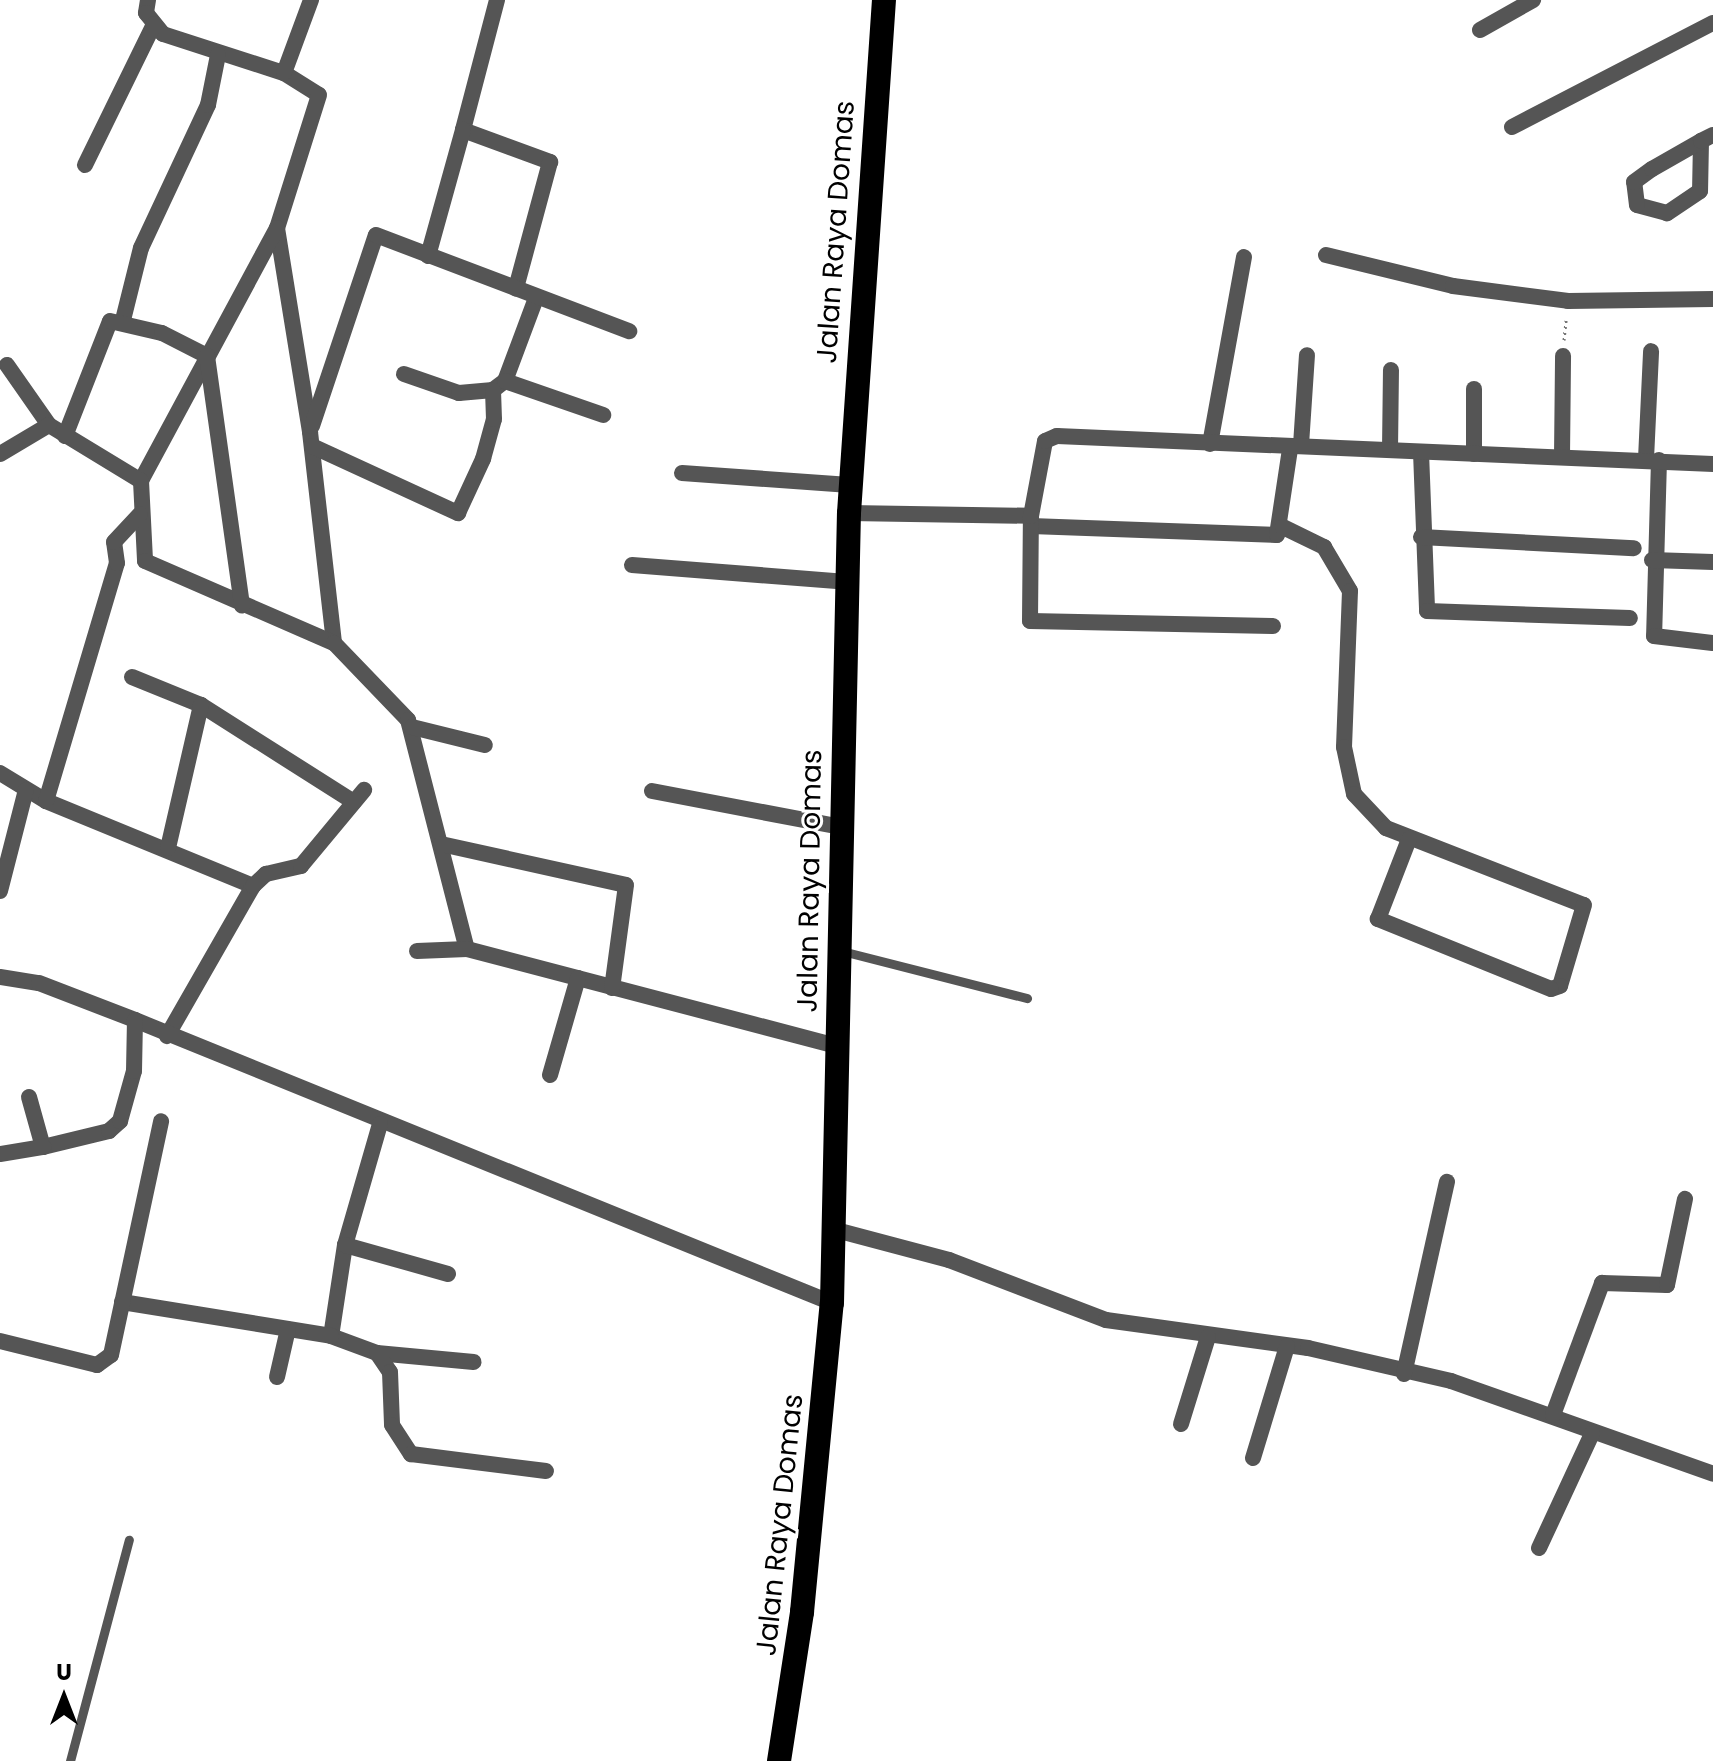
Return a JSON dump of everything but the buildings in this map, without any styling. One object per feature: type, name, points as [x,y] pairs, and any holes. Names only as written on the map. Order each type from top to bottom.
[{"type":"highway","name":"Jalan Raya Domas","points":[[779,1761],[804,1597],[832,1303],[836,1230],[846,582],[884,0]]},
{"type":"street","points":[[85,165],[154,24],[148,0]]},
{"type":"street","points":[[284,73],[311,0]]},
{"type":"street","points":[[428,256],[497,0]]},
{"type":"street","points":[[1480,30],[1533,0]]},
{"type":"street","points":[[1512,127],[1713,23]]},
{"type":"street","points":[[154,24],[218,55],[284,73],[319,95],[277,228],[141,481],[140,514],[145,561],[242,606],[334,643],[412,727],[467,949]]},
{"type":"street","points":[[123,320],[141,248],[208,105],[218,55]]},
{"type":"street","points":[[463,130],[550,162],[516,288]]},
{"type":"street","points":[[1707,138],[1700,191],[1667,213],[1637,205],[1634,182],[1707,138]]},
{"type":"street","points":[[277,228],[311,439],[334,643]]},
{"type":"street","points":[[311,439],[374,239],[380,234],[428,256],[629,331]]},
{"type":"street","points":[[1326,255],[1453,286],[1568,301],[1713,299]]},
{"type":"street","points":[[1210,444],[1244,257]]},
{"type":"street","points":[[311,439],[458,513],[483,459],[499,386],[536,298]]},
{"type":"street","points":[[65,436],[105,327],[123,320],[207,356]]},
{"type":"street","points":[[1651,351],[1654,636],[1713,643]]},
{"type":"street","points":[[849,513],[1277,535],[1283,527],[1307,355]]},
{"type":"street","points":[[207,356],[242,606]]},
{"type":"street","points":[[1562,456],[1563,356]]},
{"type":"street","points":[[7,365],[49,425],[141,481]]},
{"type":"street","points":[[1390,450],[1391,370]]},
{"type":"street","points":[[404,374],[459,393],[499,386],[603,415]]},
{"type":"street","points":[[1474,389],[1474,454]]},
{"type":"street","points":[[0,454],[49,425]]},
{"type":"street","points":[[1273,626],[1035,624],[1029,617],[1031,521],[1040,451],[1057,436],[1653,459],[1713,464]]},
{"type":"street","points":[[1421,452],[1421,537],[1427,611],[1630,618]]},
{"type":"street","points":[[682,473],[850,485]]},
{"type":"street","points":[[46,801],[117,563],[114,542],[140,514]]},
{"type":"street","points":[[1283,527],[1324,547],[1341,565],[1350,591],[1344,747],[1351,784],[1366,812],[1409,839],[1584,905],[1560,986],[1551,989],[1378,919],[1409,839]]},
{"type":"street","points":[[1421,537],[1634,548]]},
{"type":"street","points":[[1652,560],[1713,562]]},
{"type":"street","points":[[632,565],[846,582]]},
{"type":"street","points":[[132,677],[201,705],[359,796],[301,866],[266,874],[253,886],[167,1036]]},
{"type":"street","points":[[168,848],[201,705]]},
{"type":"street","points":[[412,727],[485,745]]},
{"type":"street","points":[[0,773],[46,801],[168,848],[253,886]]},
{"type":"street","points":[[0,891],[26,790]]},
{"type":"street","points":[[652,791],[841,827]]},
{"type":"street","points":[[441,844],[626,885],[612,988]]},
{"type":"street","points":[[417,951],[467,949],[837,1046]]},
{"type":"street","points":[[0,977],[39,983],[135,1020],[380,1124],[832,1303]]},
{"type":"street","points":[[550,1075],[578,978]]},
{"type":"street","points":[[0,1154],[43,1147],[120,1121],[134,1071],[135,1020]]},
{"type":"street","points":[[29,1097],[43,1147]]},
{"type":"street","points":[[0,1341],[97,1365],[111,1355],[161,1121]]},
{"type":"street","points":[[331,1336],[345,1245],[380,1124]]},
{"type":"street","points":[[1404,1374],[1447,1182]]},
{"type":"street","points":[[1553,1415],[1602,1283],[1667,1285],[1685,1199]]},
{"type":"street","points":[[836,1230],[949,1260],[1106,1320],[1287,1346],[1404,1374],[1553,1415],[1592,1434],[1713,1474]]},
{"type":"street","points":[[345,1245],[448,1274]]},
{"type":"street","points":[[122,1302],[331,1336],[377,1353],[474,1362]]},
{"type":"street","points":[[277,1377],[288,1329]]},
{"type":"street","points":[[1181,1424],[1208,1337]]},
{"type":"street","points":[[1253,1458],[1287,1346]]},
{"type":"street","points":[[377,1353],[390,1372],[392,1425],[411,1454],[546,1471]]},
{"type":"street","points":[[1539,1548],[1592,1434]]},
{"type":"lane","points":[[839,950],[1027,998]]},
{"type":"lane","points":[[70,1761],[129,1540]]},
{"type":"path","points":[[1563,356],[1568,301]]}]
